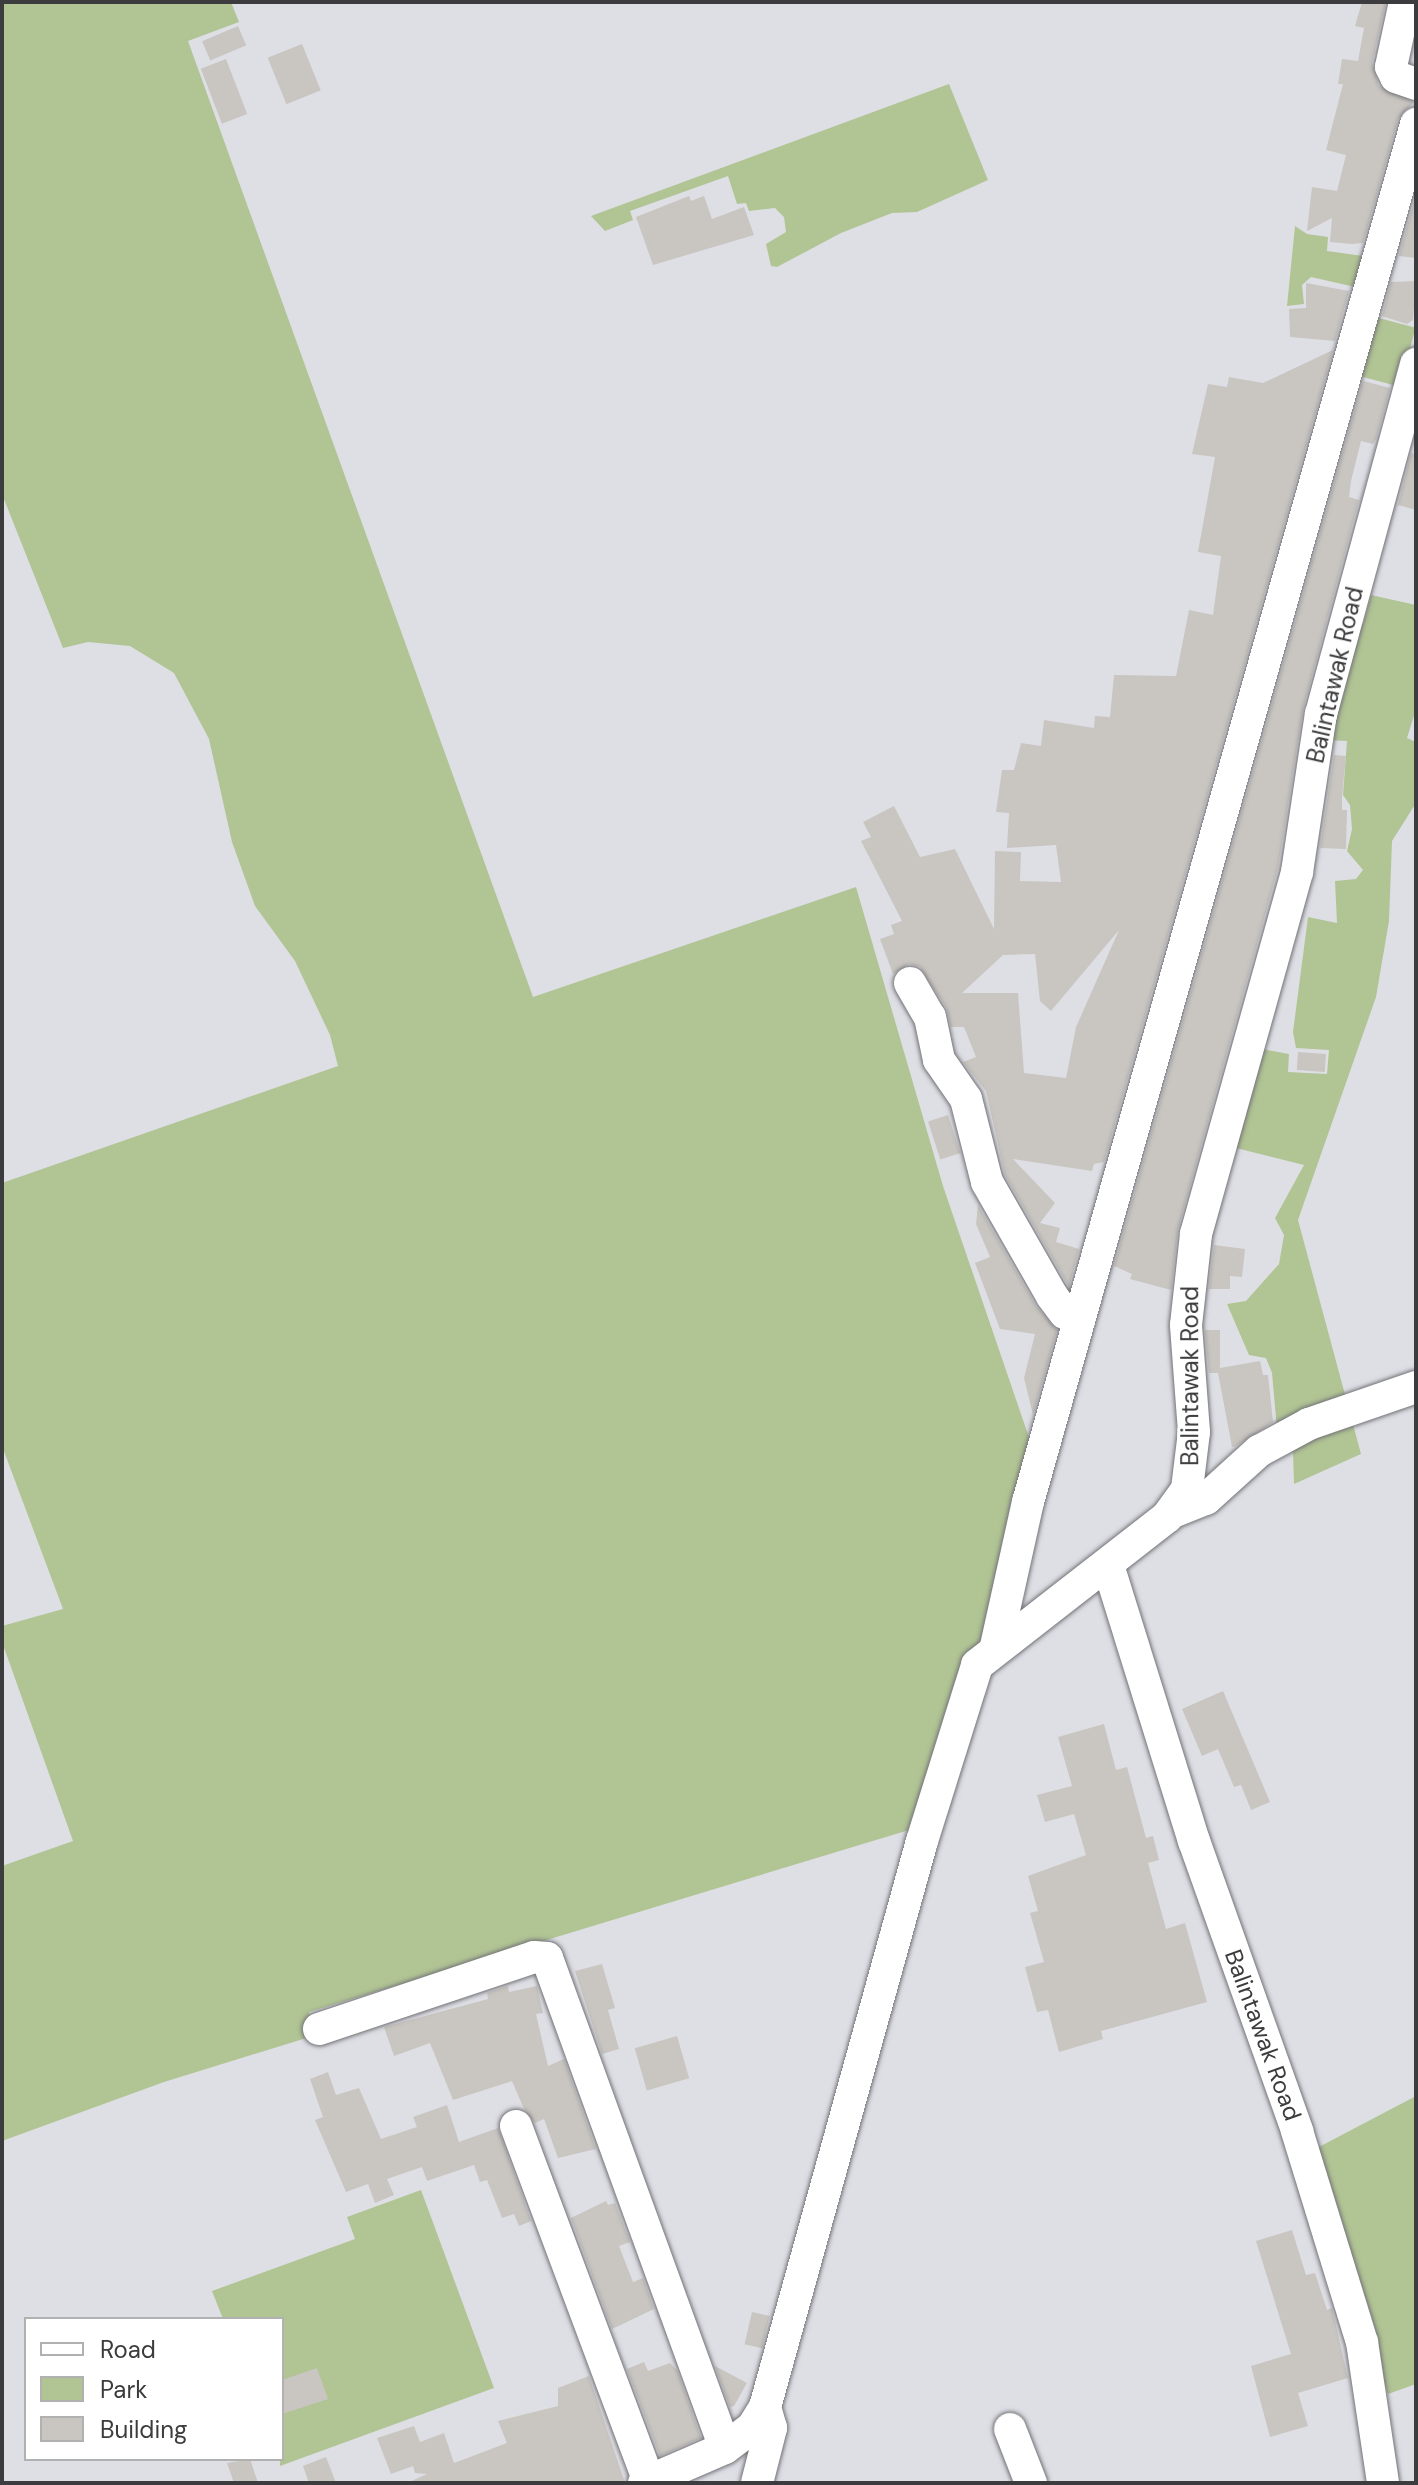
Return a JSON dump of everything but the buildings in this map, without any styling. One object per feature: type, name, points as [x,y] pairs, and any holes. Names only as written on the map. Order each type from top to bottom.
[{"type":"street","points":[[1405,2],[1391,67],[1396,77],[1416,84]]},
{"type":"street","points":[[996,1646],[1028,1502],[1416,124]]},
{"type":"street","name":"Balintawak Road","points":[[1383,2483],[1362,2342],[1297,2131],[1194,1841],[1108,1565],[1173,1512],[1184,1495],[1193,1459],[1186,1325],[1196,1234],[1297,872],[1321,714],[1416,364]]},
{"type":"street","points":[[910,983],[930,1017],[939,1060],[966,1099],[987,1182],[1052,1296],[1067,1315],[1079,1320]]},
{"type":"street","points":[[1173,1512],[1206,1499],[1259,1451],[1309,1424],[1416,1387]]},
{"type":"street","points":[[516,2126],[647,2482],[725,2448],[752,2428],[765,2407],[963,1705],[977,1665],[996,1646],[1108,1565]]},
{"type":"street","points":[[319,2029],[534,1957],[547,1958],[725,2448]]},
{"type":"street","points":[[757,2483],[771,2428],[765,2407]]},
{"type":"street","points":[[1010,2429],[1031,2483]]},
{"type":"green space","points":[[2,2],[231,2],[239,22],[188,41],[533,997],[856,887],[943,1186],[1035,1455],[987,1646],[919,1827],[309,2012],[316,2035],[164,2082],[2,2141],[2,1866],[73,1841],[2,1642],[2,1626],[63,1609],[2,1446],[2,1183],[338,1066],[330,1035],[295,961],[255,906],[232,842],[209,739],[174,673],[130,646],[88,642],[63,648],[2,494]]},
{"type":"green space","points":[[949,84],[988,180],[917,212],[892,213],[841,233],[777,267],[771,266],[766,244],[786,232],[784,217],[775,208],[749,211],[746,203],[737,204],[728,176],[630,211],[633,220],[605,231],[591,216]]},
{"type":"green space","points":[[1295,226],[1307,234],[1328,237],[1327,251],[1363,256],[1364,289],[1311,277],[1302,285],[1304,304],[1287,306]]},
{"type":"green space","points":[[1375,317],[1416,328],[1400,387],[1359,376]]},
{"type":"green space","points":[[1371,595],[1416,605],[1416,709],[1407,738],[1416,742],[1416,803],[1392,841],[1389,921],[1376,997],[1298,1220],[1361,1454],[1294,1484],[1293,1452],[1278,1440],[1272,1373],[1266,1358],[1249,1355],[1227,1304],[1246,1301],[1279,1264],[1284,1235],[1275,1218],[1304,1165],[1228,1146],[1256,1048],[1289,1054],[1288,1072],[1327,1074],[1329,1050],[1296,1048],[1293,1032],[1308,917],[1337,923],[1335,881],[1356,879],[1363,870],[1347,851],[1352,829],[1350,805],[1343,795],[1347,741],[1327,740],[1355,623],[1363,624]]},
{"type":"green space","points":[[1416,2096],[1416,2384],[1388,2394],[1317,2148]]},
{"type":"green space","points":[[421,2190],[494,2388],[280,2466],[280,2461],[284,2461],[284,2317],[222,2317],[212,2291],[355,2239],[347,2217]]}]
